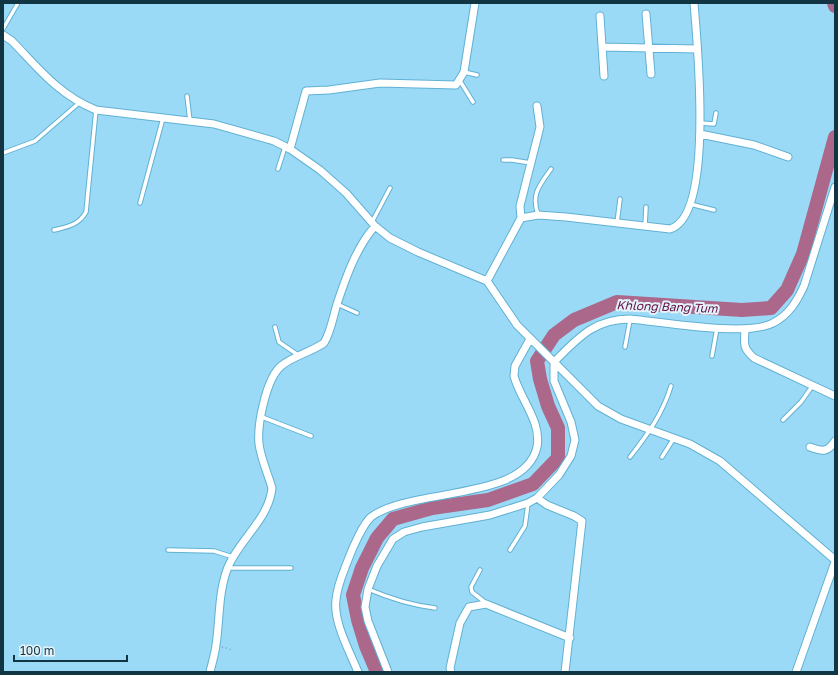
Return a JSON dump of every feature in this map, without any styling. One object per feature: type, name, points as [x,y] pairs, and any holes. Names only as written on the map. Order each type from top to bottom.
[{"type":"street","points":[[288,148],[306,91],[329,90],[380,83],[456,85],[460,81],[464,72],[474,3]]},
{"type":"street","points":[[521,218],[538,215],[645,227],[670,229],[678,227],[690,204],[696,182],[700,134],[694,3]]},
{"type":"street","points":[[646,14],[651,74]]},
{"type":"street","points":[[600,16],[604,76]]},
{"type":"street","points":[[3,35],[12,41],[57,88],[79,103],[96,110],[190,121],[226,128],[274,141],[288,148],[320,170],[341,188],[373,224],[403,245],[487,281],[513,320],[532,341],[598,406],[621,419],[690,444],[720,461],[835,561],[796,672]]},
{"type":"street","points":[[602,47],[697,49]]},
{"type":"street","points":[[487,281],[521,218],[520,206],[540,127],[537,106]]},
{"type":"street","points":[[700,134],[754,145],[788,157]]},
{"type":"street","points":[[553,361],[598,324],[614,319],[630,319],[745,330],[772,324],[789,311],[798,299],[835,187]]},
{"type":"street","points":[[210,672],[216,646],[222,587],[227,568],[264,511],[272,493],[272,488],[259,446],[259,435],[262,417],[273,377],[280,367],[324,342],[328,336],[337,304],[357,253],[373,224]]},
{"type":"street","points":[[745,330],[744,345],[746,351],[754,358],[835,396]]},
{"type":"street","points":[[358,672],[341,632],[336,602],[342,576],[352,549],[370,518],[386,508],[426,497],[480,488],[503,481],[520,474],[530,463],[537,447],[537,431],[514,376],[515,366],[532,341]]},
{"type":"street","points":[[388,672],[368,621],[366,607],[368,590],[381,560],[393,539],[398,535],[417,528],[490,515],[538,498],[567,464],[575,443],[574,431],[554,381],[553,361]]},
{"type":"street","points":[[810,447],[821,451],[826,451],[835,440]]},
{"type":"street","points":[[538,498],[547,505],[579,518],[582,522],[565,672]]},
{"type":"street","points":[[451,672],[450,668],[460,623],[469,606],[486,604],[570,638]]},
{"type":"lane","points":[[3,29],[18,3]]},
{"type":"lane","points":[[464,72],[477,75]]},
{"type":"lane","points":[[460,81],[473,102]]},
{"type":"lane","points":[[187,96],[190,121]]},
{"type":"lane","points":[[3,153],[35,141],[79,103]]},
{"type":"lane","points":[[54,230],[76,224],[86,212],[96,110]]},
{"type":"lane","points":[[700,123],[714,124],[716,113]]},
{"type":"lane","points":[[140,203],[163,118]]},
{"type":"lane","points":[[278,169],[288,148]]},
{"type":"lane","points":[[503,160],[531,163]]},
{"type":"lane","points":[[538,215],[534,204],[535,195],[551,169]]},
{"type":"lane","points":[[373,224],[390,188]]},
{"type":"lane","points":[[617,223],[620,199]]},
{"type":"lane","points":[[690,204],[714,210]]},
{"type":"lane","points":[[645,227],[646,207]]},
{"type":"lane","points":[[337,304],[357,313]]},
{"type":"lane","points":[[625,347],[630,319]]},
{"type":"lane","points":[[275,327],[279,342],[300,356]]},
{"type":"lane","points":[[712,356],[717,327]]},
{"type":"lane","points":[[783,420],[801,402],[813,385]]},
{"type":"lane","points":[[630,457],[651,430],[667,398],[671,386]]},
{"type":"lane","points":[[262,417],[311,436]]},
{"type":"lane","points":[[662,457],[674,438]]},
{"type":"lane","points":[[510,550],[525,526],[528,502]]},
{"type":"lane","points":[[168,550],[214,551],[234,557]]},
{"type":"lane","points":[[227,568],[291,568]]},
{"type":"lane","points":[[480,570],[471,587],[472,592],[486,604]]},
{"type":"lane","points":[[368,590],[390,599],[435,608]]},
{"type":"path","points":[[216,646],[233,650]]},
{"type":"waterway","name":"Khlong Bang Tum","points":[[377,672],[366,646],[358,620],[353,595],[362,568],[377,538],[393,519],[432,508],[488,500],[533,484],[558,458],[558,428],[548,406],[540,379],[537,361],[554,335],[574,320],[617,302],[742,310],[771,308],[787,290],[803,254],[835,137]]}]
